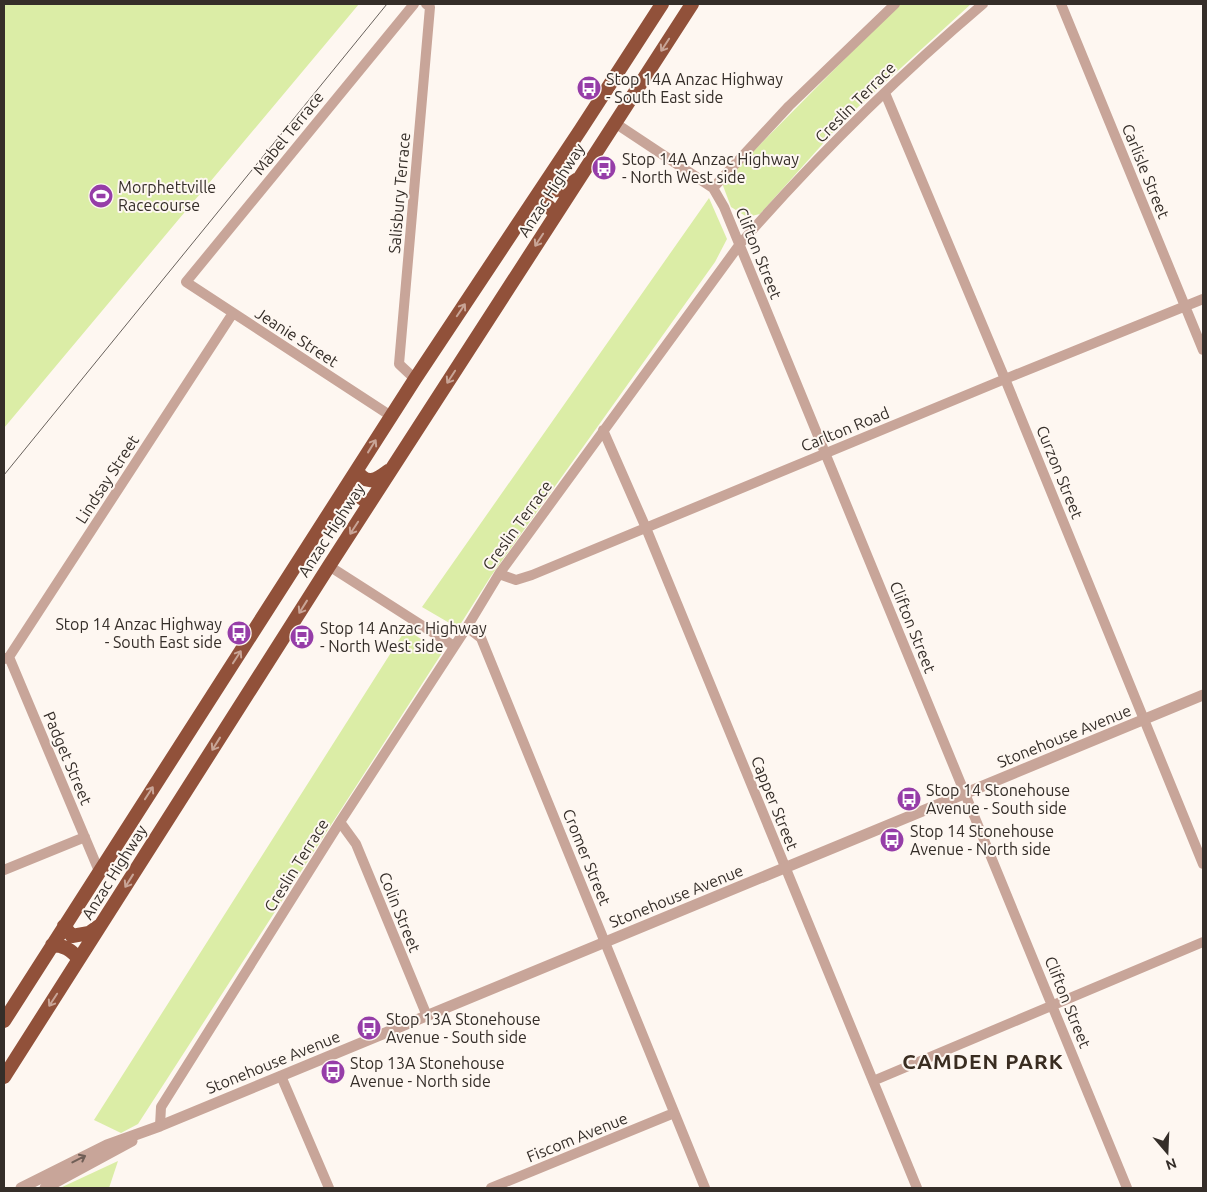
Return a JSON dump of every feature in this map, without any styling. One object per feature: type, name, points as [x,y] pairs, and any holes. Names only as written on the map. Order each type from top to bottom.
[{"type":"highway","name":"Anzac Highway","points":[[4,1021],[415,378],[528,210],[662,4]]},
{"type":"highway","name":"Anzac Highway","points":[[4,1077],[329,566],[692,4]]},
{"type":"highway","points":[[544,185],[552,191],[557,190],[564,188],[580,177]]},
{"type":"highway","points":[[528,210],[539,203],[547,205],[556,214]]},
{"type":"highway","points":[[357,471],[361,476],[372,480],[391,470]]},
{"type":"highway","points":[[340,497],[356,494],[369,504]]},
{"type":"highway","points":[[64,926],[72,936],[89,934],[101,924]]},
{"type":"highway","points":[[52,945],[61,945],[67,948],[79,959]]},
{"type":"street","name":"Mabel Terrace","points":[[186,282],[414,4]]},
{"type":"street","name":"Salisbury Terrace","points":[[415,378],[399,364],[430,7],[426,4]]},
{"type":"street","points":[[713,188],[796,99],[894,4]]},
{"type":"street","name":"Creslin Terrace","points":[[160,1126],[161,1107],[340,822],[499,574],[603,430],[740,244],[785,193],[885,93],[947,34],[983,4]]},
{"type":"street","name":"Carlisle Street","points":[[1061,4],[1203,350]]},
{"type":"street","name":"Curzon Street","points":[[885,93],[1005,379],[1203,864]]},
{"type":"street","name":"Clifton Street","points":[[615,123],[713,188],[724,207],[1127,1188]]},
{"type":"street","name":"Jeanie Street","points":[[186,282],[391,416]]},
{"type":"street","name":"Carlton Road","points":[[499,574],[516,580],[1203,299]]},
{"type":"street","name":"Lindsay Street","points":[[6,658],[233,313]]},
{"type":"street","name":"Capper Street","points":[[603,430],[646,528],[917,1188]]},
{"type":"street","points":[[329,566],[454,646]]},
{"type":"street","name":"Cromer Street","points":[[466,627],[480,638],[705,1188]]},
{"type":"street","name":"Padget Street","points":[[6,658],[99,871]]},
{"type":"street","name":"Stonehouse Avenue","points":[[21,1188],[40,1186],[107,1145],[160,1126],[1203,696]]},
{"type":"street","name":"Colin Street","points":[[340,822],[356,844],[427,1016]]},
{"type":"street","points":[[4,870],[85,837]]},
{"type":"street","points":[[873,1081],[1203,942]]},
{"type":"street","points":[[281,1076],[328,1188]]},
{"type":"street","name":"Fiscom Avenue","points":[[491,1188],[674,1113]]},
{"type":"green space","name":"Morphettville Racecourse","points":[[4,4],[359,4],[4,428]]},
{"type":"green space","points":[[899,4],[971,4],[845,119],[760,214],[747,217],[731,207],[722,183]]},
{"type":"green space","points":[[709,198],[727,239],[715,262],[491,576],[458,628],[422,607]]},
{"type":"green space","points":[[406,629],[442,653],[138,1124],[121,1133],[94,1120]]},
{"type":"green space","points":[[118,1161],[109,1188],[60,1188]]},
{"type":"tram line","points":[[4,475],[387,4]]},
{"type":"place","name":"Stop 14A Anzac Highway - South East side","points":[[589,88]]},
{"type":"place","name":"Stop 14A Anzac Highway - North West side","points":[[604,168]]},
{"type":"place","name":"Morphettville Racecourse","points":[[101,196]]},
{"type":"place","name":"Stop 14 Anzac Highway - South East side","points":[[239,633]]},
{"type":"place","name":"Stop 14 Anzac Highway - North West side","points":[[302,637]]},
{"type":"place","name":"Stop 14 Stonehouse Avenue - South side","points":[[909,799]]},
{"type":"place","name":"Stop 14 Stonehouse Avenue - North side","points":[[892,840]]},
{"type":"place","name":"Stop 13A Stonehouse Avenue - South side","points":[[369,1028]]},
{"type":"place","name":"Stop 13A Stonehouse Avenue - North side","points":[[333,1072]]},
{"type":"district","name":"CAMDEN PARK","points":[[983,1062]]}]
